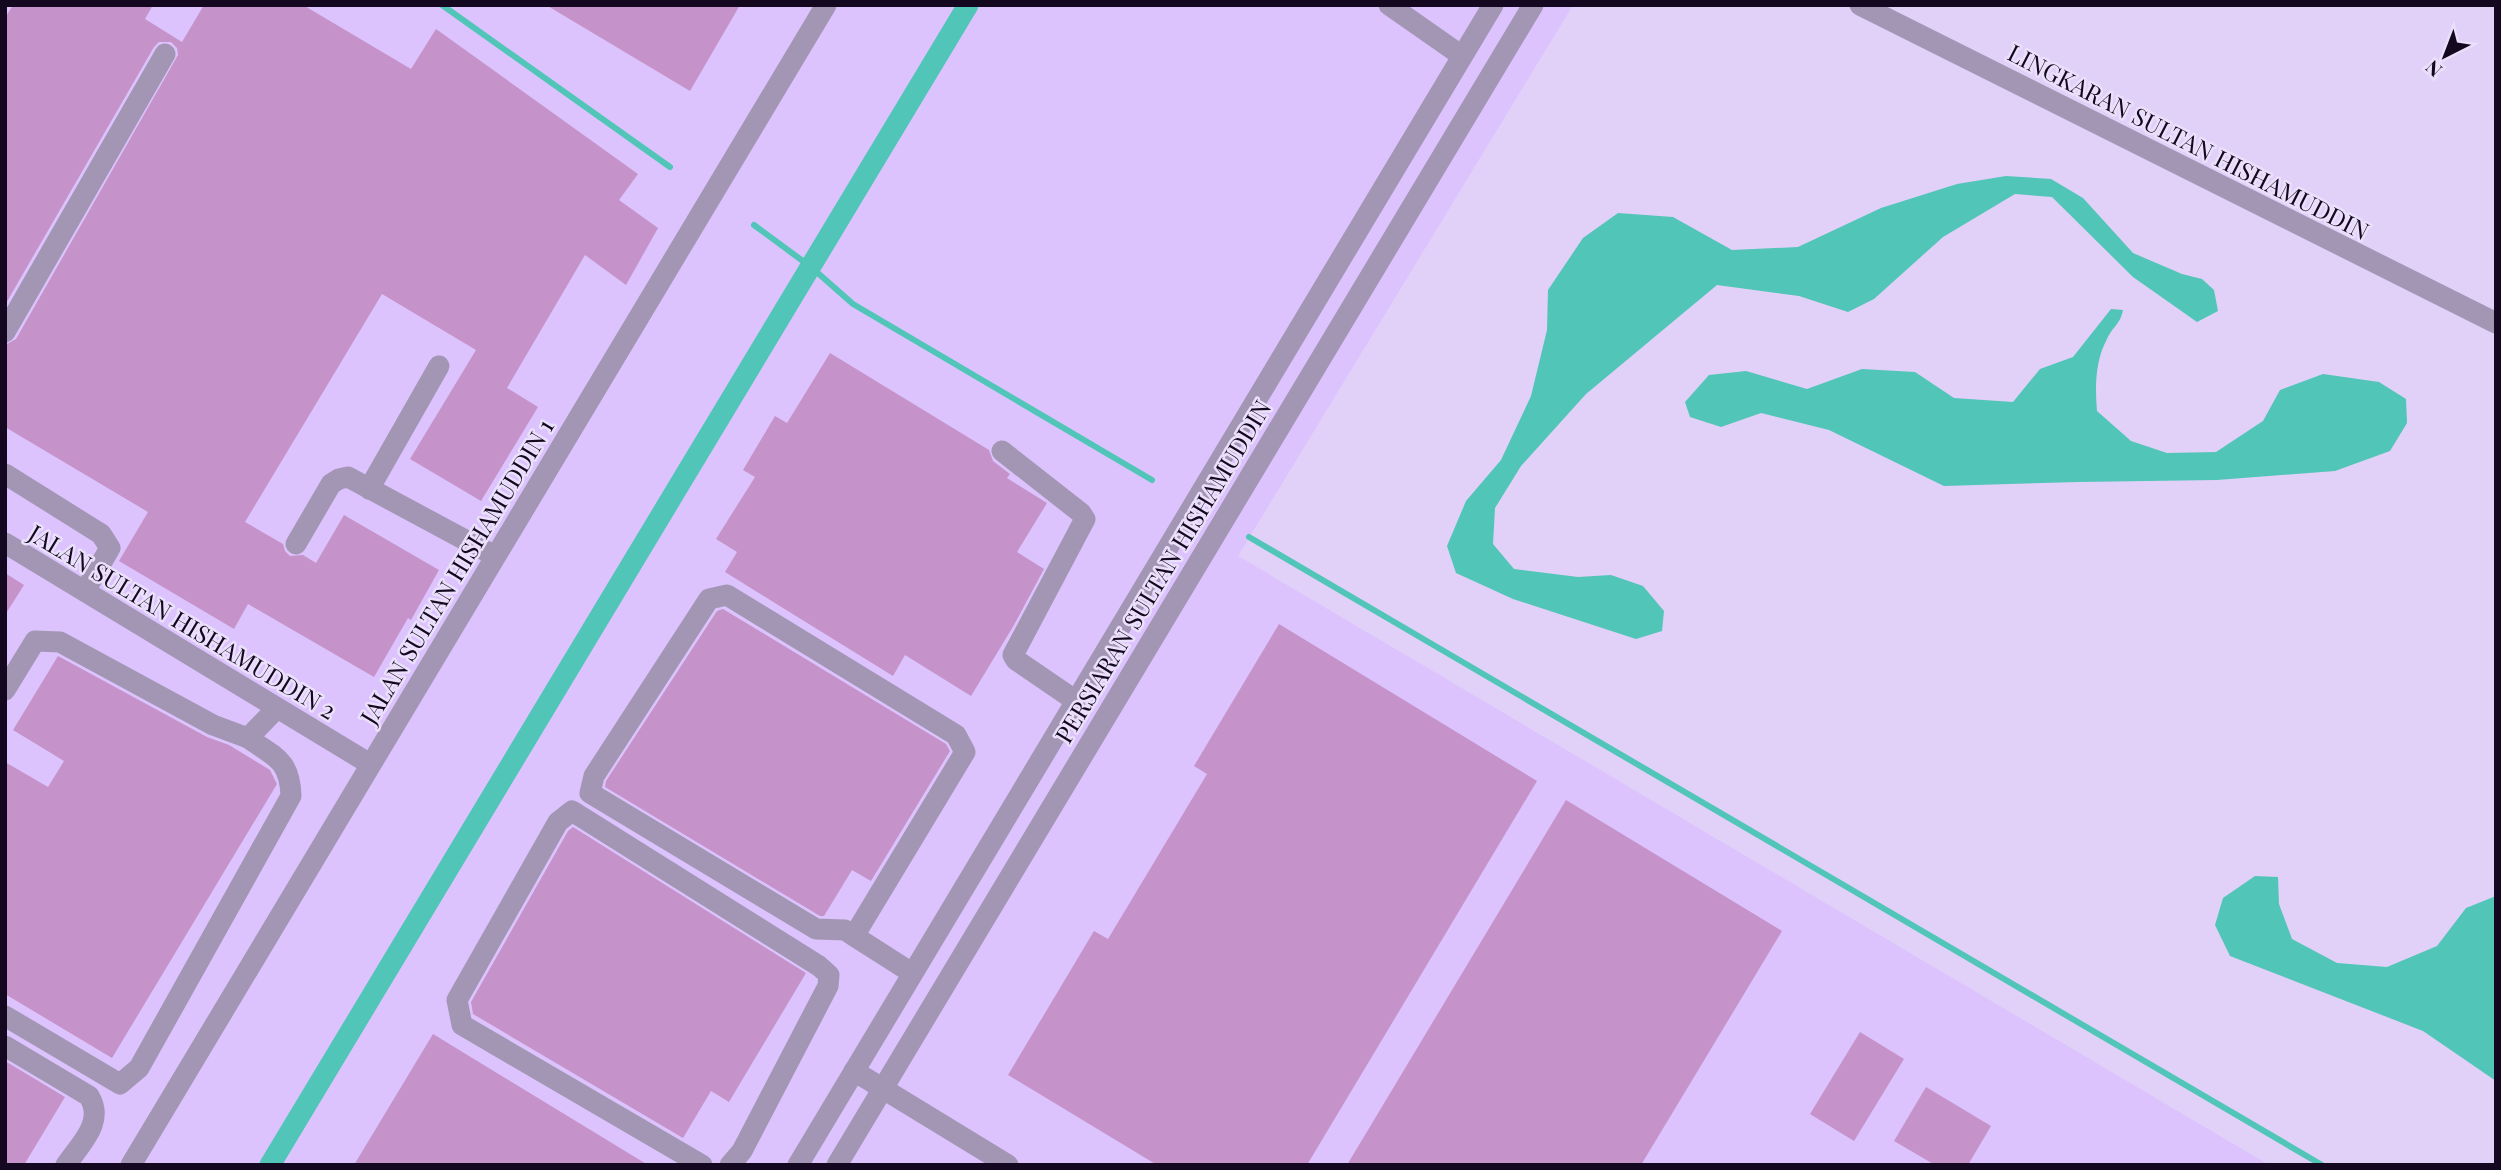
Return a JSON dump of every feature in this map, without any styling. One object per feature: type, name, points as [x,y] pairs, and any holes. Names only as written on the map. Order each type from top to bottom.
[{"type":"street","name":"JALAN SULTAN HISHAMUDDIN 1","points":[[131,1165],[826,5]]},
{"type":"street","points":[[1389,5],[1462,56]]},
{"type":"street","name":"PERSIARAN SULTAN HISHAMUDDIN","points":[[798,1165],[1493,5]]},
{"type":"street","name":"PERSIARAN SULTAN HISHAMUDDIN","points":[[837,1165],[1533,5]]},
{"type":"street","name":"LINGKARAN SULTAN HISHAMUDDIN","points":[[1860,5],[2496,323]]},
{"type":"street","points":[[5,331],[165,54]]},
{"type":"street","points":[[1367,215],[1397,231]]},
{"type":"street","points":[[369,489],[439,366]]},
{"type":"street","points":[[1002,451],[1081,513],[1085,519],[1013,655],[1016,660],[1076,701]]},
{"type":"street","points":[[5,474],[101,534],[110,548],[85,591]]},
{"type":"street","points":[[296,544],[331,484],[348,477],[495,556]]},
{"type":"street","name":"JALAN SULTAN HISHAMUDDIN 2","points":[[5,543],[370,764]]},
{"type":"street","points":[[854,936],[965,752],[956,735],[727,595],[709,599],[594,776],[590,793],[816,929],[845,930],[854,936],[912,974]]},
{"type":"street","points":[[5,690],[35,641],[60,642],[213,724],[248,738],[277,758],[290,776],[291,796],[139,1068],[120,1084],[5,1016]]},
{"type":"street","points":[[248,738],[277,708]]},
{"type":"street","points":[[702,1165],[462,1025],[457,1000],[558,822],[572,811],[820,966],[828,975],[828,986],[742,1151],[730,1165]]},
{"type":"street","points":[[5,1046],[89,1096],[96,1107],[95,1121],[66,1165]]},
{"type":"street","points":[[854,1071],[1008,1165]]},
{"type":"shaded area","points":[[5,5],[1573,5],[1238,556],[2269,1165],[5,1165]]},
{"type":"shaded area","points":[[2006,176],[2051,179],[2083,198],[2133,253],[2182,274],[2202,279],[2214,290],[2218,311],[2197,322],[2133,277],[2052,197],[2015,194],[1943,237],[1874,299],[1848,312],[1799,296],[1717,285],[1586,394],[1521,466],[1495,508],[1493,544],[1514,569],[1578,577],[1611,575],[1643,586],[1664,611],[1662,631],[1636,639],[1513,599],[1456,573],[1447,546],[1466,501],[1501,460],[1531,396],[1547,330],[1548,290],[1583,238],[1618,213],[1673,217],[1732,250],[1798,247],[1881,208],[1957,184]]},
{"type":"shaded area","points":[[2111,309],[2123,310],[2100,356],[2096,383],[2097,411],[2131,441],[2167,453],[2216,452],[2263,421],[2280,390],[2323,374],[2379,382],[2406,399],[2407,423],[2390,451],[2335,471],[2217,480],[1944,486],[1829,430],[1761,413],[1721,427],[1690,417],[1685,402],[1709,375],[1746,371],[1807,389],[1862,369],[1915,372],[1954,398],[2013,402],[2040,369],[2073,357]]},
{"type":"shaded area","points":[[2255,876],[2278,877],[2279,904],[2292,939],[2337,963],[2387,967],[2437,946],[2466,908],[2496,896],[2496,1081],[2423,1031],[2230,956],[2215,925],[2223,898]]},
{"type":"building","points":[[13,5],[153,5],[145,19],[182,42],[204,5],[303,5],[411,69],[436,29],[638,174],[619,200],[658,228],[626,285],[585,255],[507,388],[538,407],[481,501],[410,459],[476,350],[382,294],[245,522],[283,544],[290,556],[303,555],[316,563],[344,515],[439,570],[374,677],[248,604],[234,629],[119,561],[148,512],[5,427],[5,345],[16,339],[178,55],[177,48],[171,42],[159,42],[154,47],[5,305],[5,18]]},
{"type":"building","points":[[546,5],[740,5],[690,91]]},
{"type":"building","points":[[830,353],[989,450],[993,461],[1010,474],[1007,478],[1047,503],[1017,552],[1044,569],[971,696],[905,655],[893,676],[725,572],[737,552],[716,539],[755,477],[743,470],[775,416],[787,423]]},
{"type":"building","points":[[5,573],[24,585],[5,615]]},
{"type":"building","points":[[723,609],[946,744],[950,751],[871,881],[852,870],[824,916],[605,787],[606,781],[717,611]]},
{"type":"building","points":[[1279,624],[1537,781],[1307,1165],[1157,1165],[1008,1075],[1094,931],[1108,939],[1207,774],[1194,766]]},
{"type":"building","points":[[58,656],[207,737],[229,745],[270,770],[277,784],[112,1058],[5,994],[5,762],[48,787],[64,761],[13,730]]},
{"type":"building","points":[[1566,800],[1782,931],[1641,1165],[1347,1165]]},
{"type":"building","points":[[573,827],[806,973],[729,1102],[711,1091],[683,1138],[473,1014],[471,1002],[568,831]]},
{"type":"building","points":[[1860,1032],[1904,1059],[1854,1141],[1810,1114]]},
{"type":"building","points":[[433,1034],[648,1165],[354,1165]]},
{"type":"building","points":[[5,1061],[65,1097],[24,1165],[5,1165]]},
{"type":"building","points":[[1926,1087],[1991,1126],[1968,1165],[1935,1165],[1894,1141]]},
{"type":"waterway","points":[[442,5],[670,167]]},
{"type":"waterway","points":[[270,1165],[968,5]]},
{"type":"waterway","points":[[754,225],[811,267],[853,304],[1152,480]]},
{"type":"waterway","points":[[1249,537],[2322,1165]]}]
